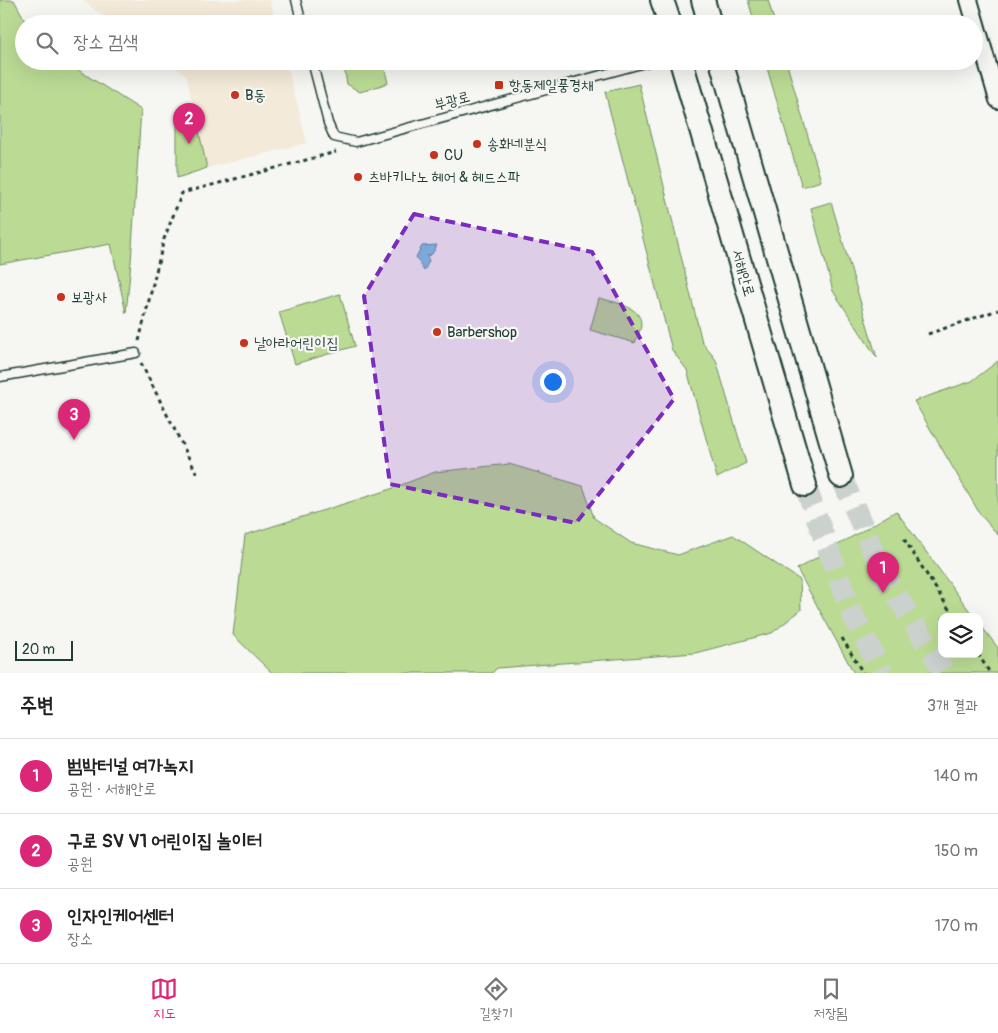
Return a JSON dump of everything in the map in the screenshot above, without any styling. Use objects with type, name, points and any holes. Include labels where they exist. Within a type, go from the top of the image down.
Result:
[{"type":"main road","points":[[662,0],[667,15]]},
{"type":"main road","points":[[703,0],[707,15]]},
{"type":"main road","name":"서해안로","points":[[684,70],[805,485]]},
{"type":"main road","points":[[724,70],[841,476]]},
{"type":"street","points":[[968,0],[972,15]]},
{"type":"street","points":[[983,50],[998,100]]},
{"type":"lane","points":[[296,0],[300,15]]},
{"type":"lane","name":"부광로","points":[[314,70],[328,123],[334,137],[356,142],[619,70]]},
{"type":"lane","points":[[0,377],[136,353]]},
{"type":"path","points":[[197,474],[136,353],[164,239],[182,193],[338,151]]},
{"type":"path","points":[[928,334],[998,310]]},
{"type":"path","points":[[904,539],[951,613]]},
{"type":"path","points":[[842,638],[863,673]]},
{"type":"path","points":[[981,658],[990,673]]},
{"type":"highlighted area","points":[[414,214],[592,252],[674,399],[576,523],[390,484],[364,296]]},
{"type":"shaded area","points":[[82,0],[270,0],[274,15],[102,15]]},
{"type":"shaded area","points":[[179,70],[288,70],[307,143],[207,168],[186,75]]},
{"type":"green space","points":[[0,0],[14,0],[22,15],[15,15],[15,70],[78,70],[141,110],[126,313],[111,244],[0,264]]},
{"type":"green space","points":[[748,0],[768,0],[772,15],[752,15]]},
{"type":"green space","points":[[345,70],[385,70],[388,83],[360,92],[347,84]]},
{"type":"green space","points":[[768,70],[789,70],[821,181],[802,187]]},
{"type":"green space","points":[[639,84],[702,342],[716,360],[746,463],[717,478],[687,370],[672,350],[605,92]]},
{"type":"green space","points":[[195,114],[207,168],[177,178],[177,120]]},
{"type":"green space","points":[[831,202],[877,358],[833,291],[811,208]]},
{"type":"green space","points":[[340,294],[355,346],[295,364],[279,312]]},
{"type":"green space","points":[[599,298],[625,306],[640,318],[640,331],[635,343],[590,330]]},
{"type":"green space","points":[[998,361],[998,535],[980,514],[914,401],[972,381]]},
{"type":"green space","points":[[509,464],[583,486],[594,518],[631,543],[678,555],[733,535],[800,580],[801,610],[772,633],[695,653],[497,668],[492,673],[272,673],[233,635],[245,535],[388,490],[435,472]]},
{"type":"green space","points":[[896,511],[971,613],[938,613],[938,658],[983,658],[983,628],[998,648],[998,673],[854,673],[797,569]]},
{"type":"water","points":[[437,245],[432,254],[427,256],[429,261],[424,271],[416,257],[422,246]]},
{"type":"tunnel","points":[[841,476],[883,574],[945,673]]},
{"type":"tunnel","points":[[805,485],[850,609],[882,673]]},
{"type":"place","name":"항동제일풍경채","points":[[499,85]]},
{"type":"place","name":"B동","points":[[235,95]]},
{"type":"place","name":"구로 SV V1 어린이집 놀이터","points":[[189,144]]},
{"type":"place","name":"송화네분식","points":[[477,144]]},
{"type":"place","name":"CU","points":[[434,155]]},
{"type":"place","name":"츠바키나노 헤어 & 헤드스파","points":[[358,177]]},
{"type":"place","name":"보광사","points":[[61,297]]},
{"type":"place","name":"Barbershop","points":[[437,332]]},
{"type":"place","name":"날아라어린이집","points":[[244,343]]},
{"type":"place","name":"인자인케어센터","points":[[74,440]]},
{"type":"place","name":"범박터널 여가녹지","points":[[883,593]]}]
